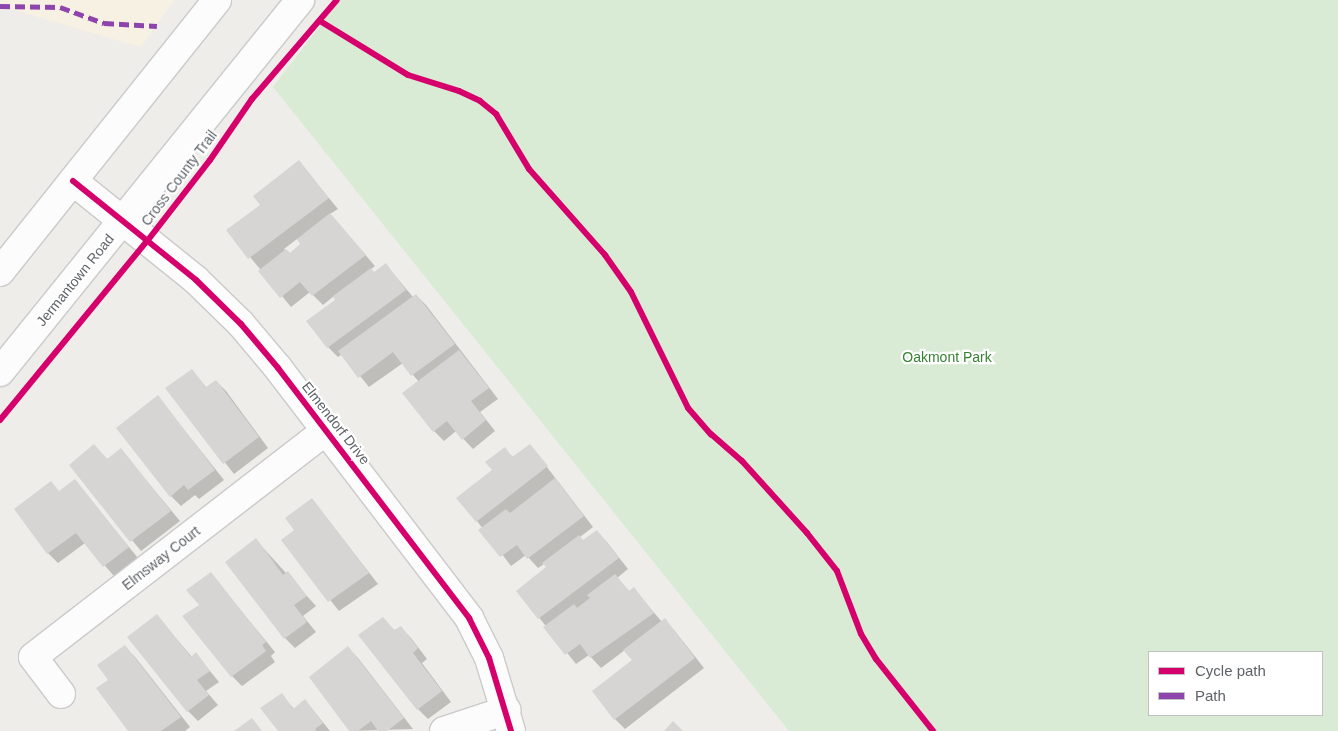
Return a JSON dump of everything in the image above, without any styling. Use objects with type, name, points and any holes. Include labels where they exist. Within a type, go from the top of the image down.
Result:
[{"type":"street","points":[[0,272],[217,0]]},
{"type":"street","name":"Jermantown Road","points":[[0,372],[300,0]]},
{"type":"street","name":"Elmendorf Drive","points":[[73,180],[196,280],[241,324],[468,618],[489,658],[509,720]]},
{"type":"street","name":"Elmsway Court","points":[[61,694],[33,657],[325,431]]},
{"type":"street","points":[[444,731],[509,720]]},
{"type":"shaded area","points":[[0,0],[174,0],[141,47],[0,6]]},
{"type":"green space","name":"Oakmont Park","points":[[340,0],[1338,0],[1338,731],[789,731],[273,87]]},
{"type":"building","points":[[299,160],[329,198],[248,259],[226,230],[260,205],[253,196]]},
{"type":"building","points":[[330,213],[366,255],[312,296],[300,282],[280,298],[258,271],[286,249],[290,253],[300,244],[297,239]]},
{"type":"building","points":[[386,263],[406,290],[327,348],[306,321],[335,300],[333,296],[371,268],[374,272]]},
{"type":"building","points":[[416,294],[455,344],[411,376],[393,352],[358,378],[338,351]]},
{"type":"building","points":[[459,350],[489,388],[471,401],[486,420],[462,440],[447,421],[433,432],[402,393]]},
{"type":"building","points":[[192,369],[206,387],[216,380],[259,437],[223,464],[165,388]]},
{"type":"building","points":[[158,395],[215,470],[188,490],[184,485],[170,497],[116,428]]},
{"type":"building","points":[[94,444],[107,459],[121,448],[171,511],[130,542],[69,465]]},
{"type":"building","points":[[530,444],[548,466],[476,522],[456,498],[492,470],[485,462],[505,447],[512,457]]},
{"type":"building","points":[[555,478],[584,516],[527,559],[517,545],[500,557],[478,530],[506,509],[510,513]]},
{"type":"building","points":[[75,479],[129,547],[103,567],[76,533],[47,554],[14,509],[51,481],[59,491]]},
{"type":"building","points":[[312,498],[369,573],[328,602],[281,540],[294,530],[285,518]]},
{"type":"building","points":[[597,530],[619,558],[538,619],[516,591],[546,567],[542,563],[579,535],[583,540]]},
{"type":"building","points":[[256,538],[283,575],[288,571],[307,596],[294,605],[307,622],[284,639],[225,562]]},
{"type":"building","points":[[211,572],[266,642],[262,645],[266,651],[231,677],[182,616],[199,605],[186,590]]},
{"type":"building","points":[[615,574],[629,591],[634,587],[654,613],[590,658],[580,644],[565,655],[543,627],[574,604],[577,608],[590,598],[587,595]]},
{"type":"building","points":[[157,614],[191,657],[196,652],[210,671],[197,680],[209,695],[187,712],[127,637]]},
{"type":"building","points":[[383,617],[394,630],[401,626],[418,648],[413,653],[442,691],[417,710],[358,635]]},
{"type":"building","points":[[665,618],[695,658],[614,720],[592,691],[632,660],[623,650]]},
{"type":"building","points":[[125,645],[181,717],[161,731],[128,731],[96,688],[108,680],[97,665]]},
{"type":"building","points":[[348,646],[404,718],[387,731],[378,731],[371,721],[358,731],[349,731],[309,677]]},
{"type":"building","points":[[282,693],[293,709],[305,699],[323,723],[315,729],[316,731],[278,731],[260,708]]},
{"type":"building","points":[[252,718],[262,731],[234,731]]},
{"type":"building","points":[[673,721],[683,731],[664,731]]},
{"type":"marked path","points":[[0,6],[60,7],[104,23],[157,26]]},
{"type":"cycle path","name":"Cross County Trail","points":[[0,420],[148,240],[210,160],[252,99],[337,0]]},
{"type":"cycle path","points":[[320,21],[408,75],[459,91],[480,101],[496,114],[529,169],[605,255],[631,292],[688,408],[711,434],[742,461],[807,533],[837,571],[861,634],[876,659],[933,731]]},
{"type":"cycle path","points":[[73,181],[196,280],[241,324],[278,368],[469,618],[489,658],[511,731]]}]
